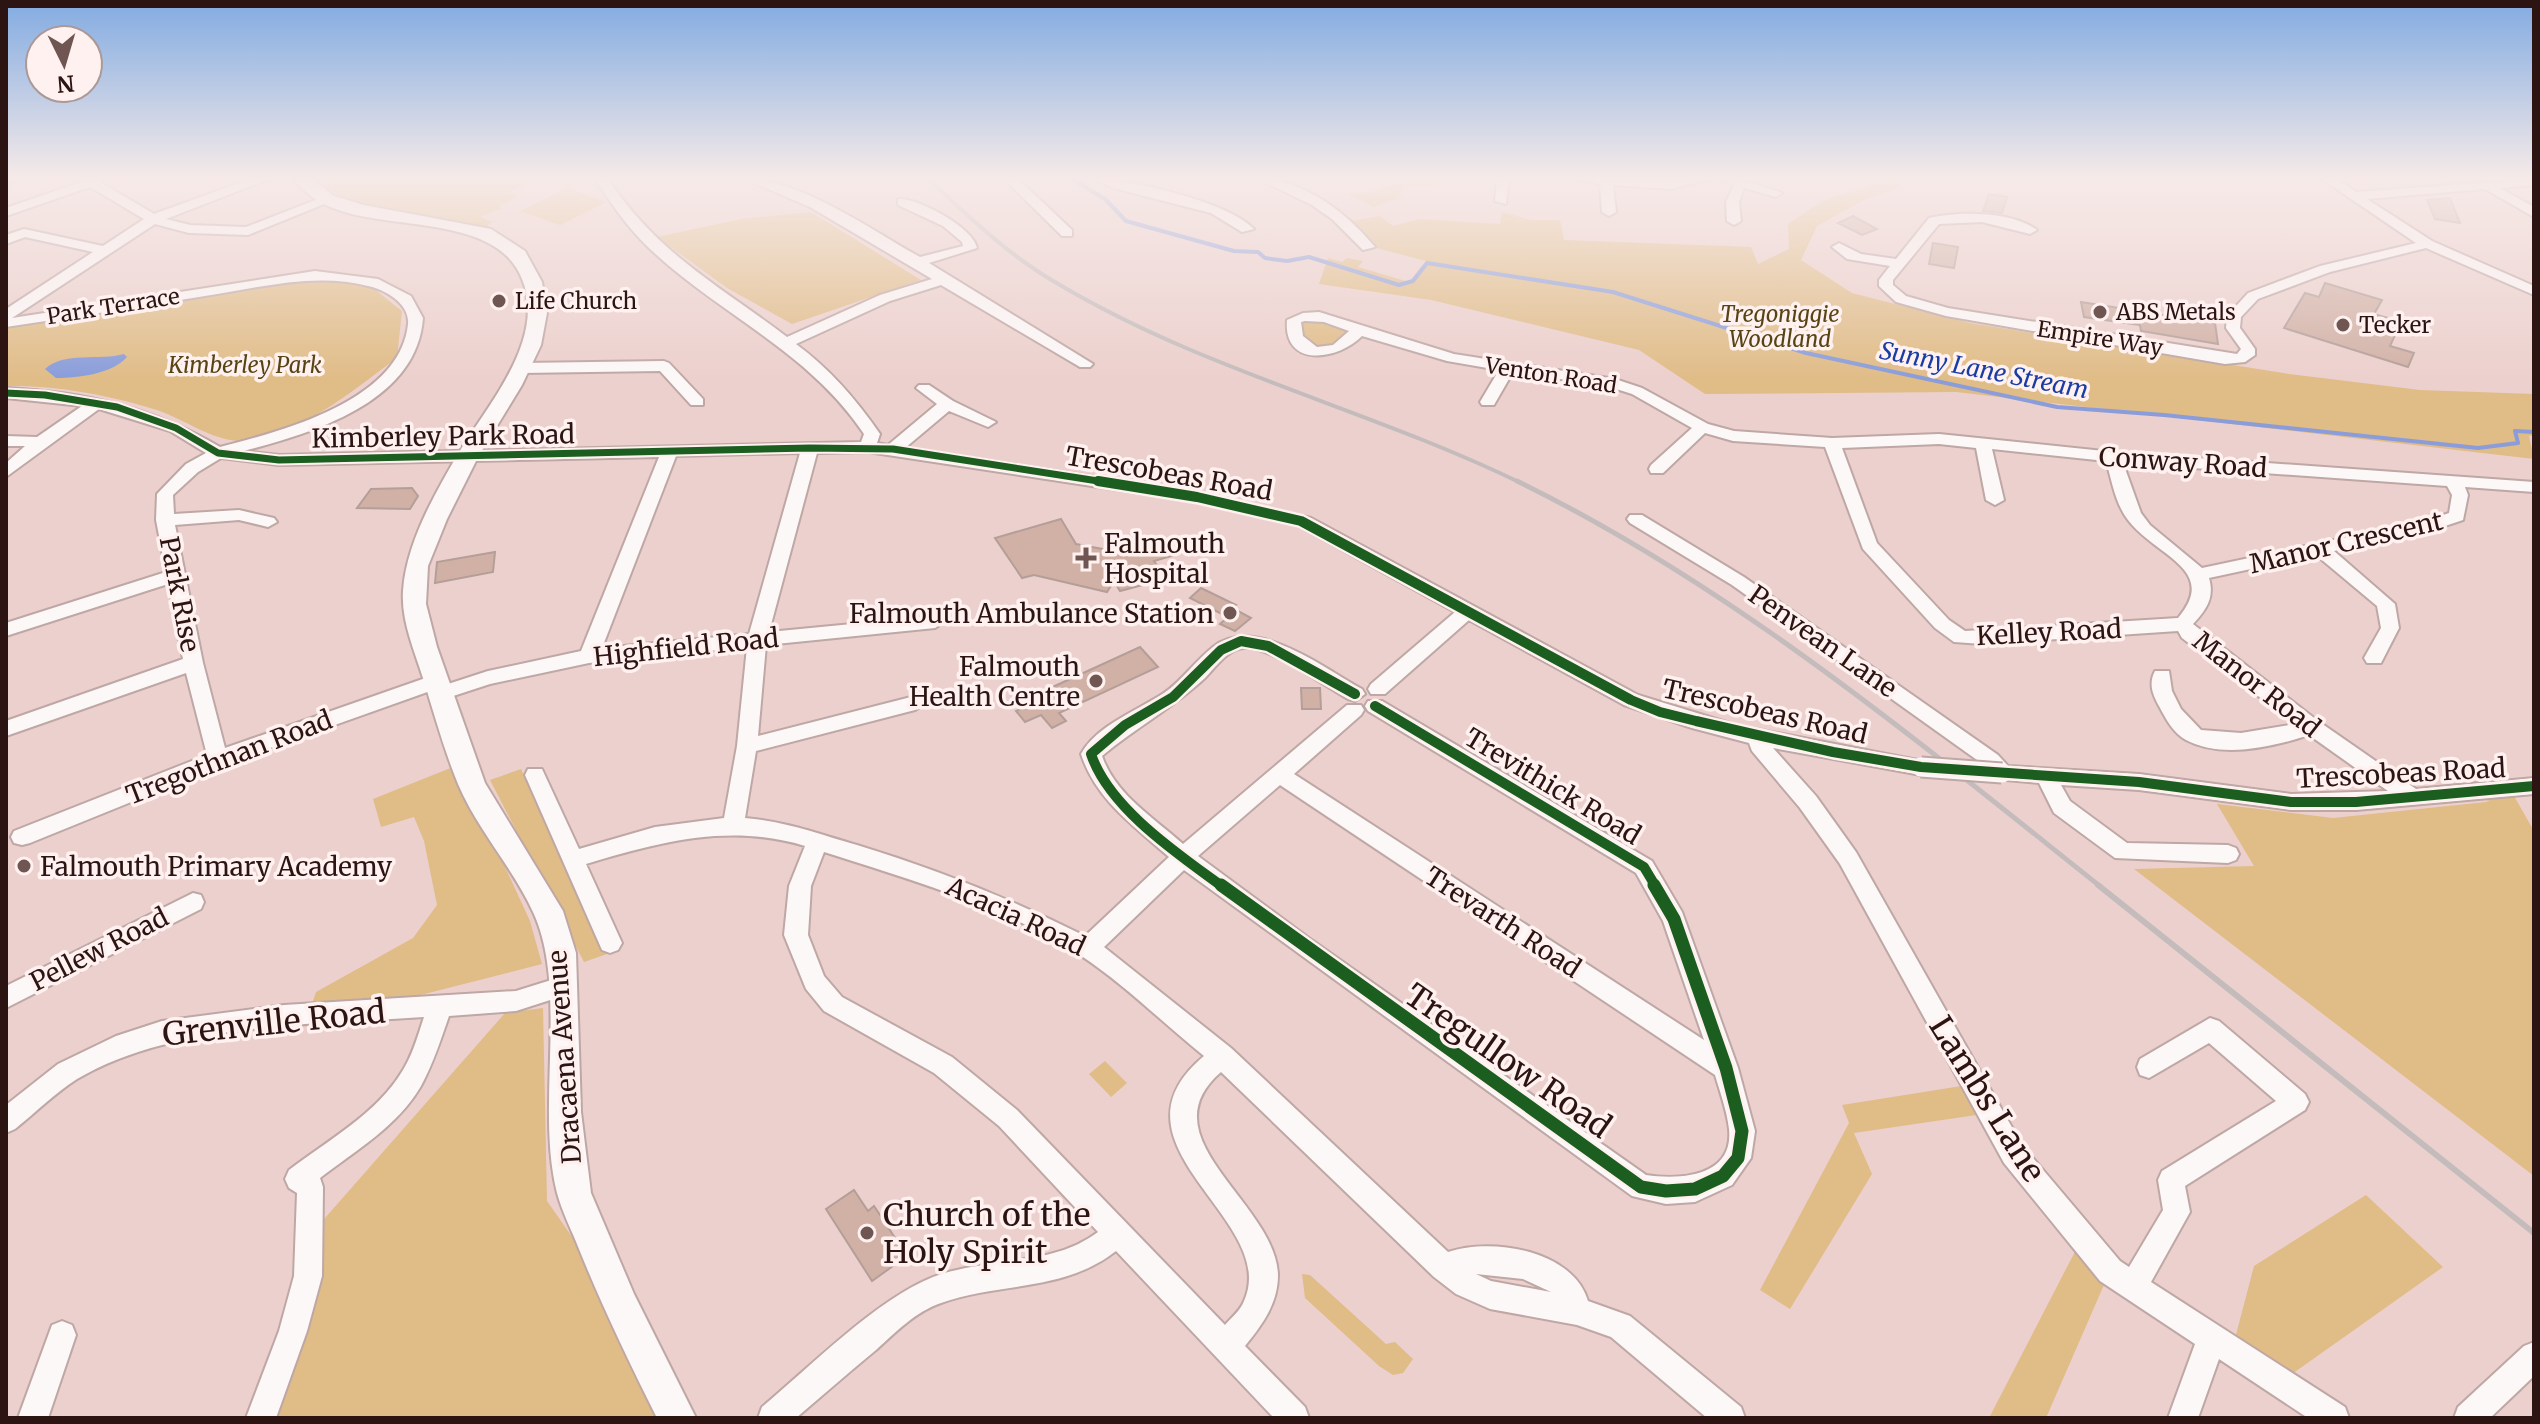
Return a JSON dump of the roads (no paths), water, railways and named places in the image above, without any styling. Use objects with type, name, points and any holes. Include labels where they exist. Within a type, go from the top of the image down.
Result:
[{"type":"main road","name":"Dracaena Avenue","points":[[507,245],[526,266],[538,300],[536,329],[521,368],[467,457],[416,566],[414,604],[472,785],[548,911],[561,953],[564,1112],[574,1193],[621,1307],[677,1418]]},
{"type":"street","points":[[82,245],[103,250]]},
{"type":"street","points":[[6,315],[110,245]]},
{"type":"street","points":[[653,245],[785,343],[856,406],[872,434],[868,447]]},
{"type":"street","points":[[889,245],[1085,364]]},
{"type":"street","points":[[918,262],[970,248],[970,245]]},
{"type":"street","points":[[1839,247],[1852,258],[1879,258],[1899,264],[1914,245]]},
{"type":"street","name":"Empire Way","points":[[1899,264],[1886,280],[1886,286],[1893,294],[1909,302],[1990,320],[2240,359],[2247,355],[2248,349],[2233,328],[2234,316],[2253,296],[2325,269],[2421,245]]},
{"type":"street","points":[[2430,245],[2534,291]]},
{"type":"street","name":"Park Terrace","points":[[6,323],[315,275],[373,282],[406,299],[416,318],[415,330],[406,358],[382,385],[342,411],[275,438],[218,453]]},
{"type":"street","points":[[785,343],[885,298],[943,280]]},
{"type":"street","name":"Venton Road","points":[[1359,330],[1452,358],[1507,369],[1610,382],[1637,391],[1702,427],[1733,436],[1832,443]]},
{"type":"street","points":[[521,368],[664,366],[697,402]]},
{"type":"street","points":[[1488,402],[1507,369]]},
{"type":"street","points":[[924,388],[947,404],[988,422]]},
{"type":"street","name":"Kimberley Park Road","points":[[6,393],[97,403],[148,417],[218,453],[310,462],[810,448],[893,449]]},
{"type":"street","points":[[6,472],[40,442],[97,403]]},
{"type":"street","points":[[893,449],[947,404]]},
{"type":"street","points":[[1657,469],[1702,427]]},
{"type":"street","name":"Conway Road","points":[[1832,443],[1939,439],[2113,457],[2534,487]]},
{"type":"street","points":[[6,441],[40,442]]},
{"type":"street","name":"Kelley Road","points":[[1832,443],[1869,545],[1942,624],[1961,637],[2183,624]]},
{"type":"street","points":[[1983,444],[1995,500]]},
{"type":"street","points":[[733,825],[747,746],[757,640],[810,448]]},
{"type":"street","name":"Trescobeas Road","points":[[893,449],[1197,497],[1305,522],[1631,700],[1660,712],[1760,736],[1921,767],[2139,782],[2291,802],[2356,802],[2534,786]]},
{"type":"street","name":"Park Rise","points":[[218,453],[192,468],[165,494],[165,520],[193,663],[218,759]]},
{"type":"street","points":[[589,656],[669,453]]},
{"type":"street","points":[[2113,457],[2133,516],[2150,536],[2200,574],[2204,590],[2201,608],[2183,624]]},
{"type":"street","name":"Manor Crescent","points":[[2200,574],[2436,524],[2457,516],[2460,495],[2453,481]]},
{"type":"street","points":[[165,520],[239,515],[268,522]]},
{"type":"street","name":"Penvean Lane","points":[[1636,519],[1738,581],[1991,760],[2002,773]]},
{"type":"street","points":[[2321,550],[2386,604],[2390,628],[2374,658]]},
{"type":"street","points":[[6,630],[176,575]]},
{"type":"street","points":[[1088,948],[1183,857],[1467,611]]},
{"type":"street","name":"Highfield Road","points":[[439,687],[589,656],[935,622]]},
{"type":"street","name":"Manor Road","points":[[2183,624],[2189,633],[2311,726],[2412,797]]},
{"type":"street","name":"Trevithick Road","points":[[1183,857],[1111,793],[1098,775],[1091,754],[1125,725],[1173,697],[1221,650],[1241,641],[1268,646],[1366,700],[1644,867],[1674,919],[1726,1068]]},
{"type":"street","points":[[6,729],[193,663]]},
{"type":"street","points":[[2162,676],[2160,689],[2175,718],[2196,737],[2256,740],[2286,737],[2311,726]]},
{"type":"street","name":"Tregothnan Road","points":[[22,837],[218,759],[439,687]]},
{"type":"street","points":[[747,746],[915,703]]},
{"type":"street","name":"Lambs Lane","points":[[1760,736],[1759,746],[1808,802],[1848,858],[2013,1154],[2110,1271],[2334,1418]]},
{"type":"street","points":[[535,775],[610,943]]},
{"type":"street","name":"Trevarth Road","points":[[1280,775],[1726,1068]]},
{"type":"street","points":[[2045,775],[2062,807],[2123,852],[2228,854]]},
{"type":"street","name":"Acacia Road","points":[[575,859],[655,835],[733,825],[776,829],[925,875],[1021,914],[1088,948],[1222,1056],[1444,1267],[1466,1284],[1490,1295],[1577,1311],[1620,1326],[1730,1418]]},
{"type":"street","points":[[818,840],[800,886],[796,935],[814,982],[833,1004],[943,1065],[1008,1118],[1294,1418]]},
{"type":"street","name":"Tregullow Road","points":[[1183,857],[1305,948],[1641,1187],[1666,1191],[1695,1189],[1723,1176],[1738,1158],[1742,1131],[1726,1068]]},
{"type":"street","name":"Pellew Road","points":[[6,998],[193,902]]},
{"type":"street","name":"Grenville Road","points":[[6,1121],[67,1072],[125,1044],[162,1032],[284,1016],[516,1001],[564,986]]},
{"type":"street","points":[[261,1418],[293,1331],[308,1276],[310,1187],[298,1179],[369,1128],[389,1108],[408,1084],[440,1007]]},
{"type":"street","points":[[2133,1286],[2177,1212],[2171,1180],[2296,1102],[2210,1029],[2149,1067]]},
{"type":"street","points":[[1222,1056],[1190,1088],[1182,1113],[1186,1134],[1196,1155],[1251,1237],[1265,1273],[1265,1287],[1258,1313],[1245,1330],[1226,1346]]},
{"type":"street","points":[[773,1418],[910,1302],[969,1280],[1038,1274],[1061,1268],[1084,1260],[1118,1233]]},
{"type":"street","points":[[1444,1267],[1470,1259],[1504,1259],[1527,1265],[1571,1293],[1577,1302],[1577,1311]]},
{"type":"street","points":[[33,1418],[62,1335]]},
{"type":"street","points":[[2183,1418],[2212,1337]]},
{"type":"street","points":[[2469,1418],[2534,1356]]},
{"type":"water","points":[[124,354],[127,357],[121,363],[84,376],[56,378],[45,369],[53,363],[72,358]]},
{"type":"waterway","name":"Sunny Lane Stream","points":[[1214,245],[1234,251],[1258,252],[1265,258],[1287,261],[1309,257],[1399,285],[1413,281],[1427,263],[1613,292],[1806,353],[2057,407],[2164,415],[2478,448],[2518,443],[2515,431],[2534,432]]},
{"type":"railway","points":[[1003,245],[1055,282],[1168,340],[1405,433],[1519,482]]},
{"type":"railway","points":[[1519,482],[1673,568],[1747,617],[1891,721],[2101,887]]},
{"type":"railway","points":[[2098,885],[2534,1233]]},
{"type":"place","name":"Life Church","points":[[499,301]]},
{"type":"place","name":"ABS Metals","points":[[2100,312]]},
{"type":"place","name":"Tecker","points":[[2343,325]]},
{"type":"place","name":"Falmouth Hospital","points":[[1086,558]]},
{"type":"place","name":"Falmouth Ambulance Station","points":[[1230,613]]},
{"type":"place","name":"Falmouth Health Centre","points":[[1096,681]]},
{"type":"place","name":"Falmouth Primary Academy","points":[[24,866]]},
{"type":"place","name":"Church of the Holy Spirit","points":[[867,1233]]},
{"type":"park label","name":"Tregoniggie Woodland","points":[[1780,326]]},
{"type":"park label","name":"Kimberley Park","points":[[245,365]]}]
